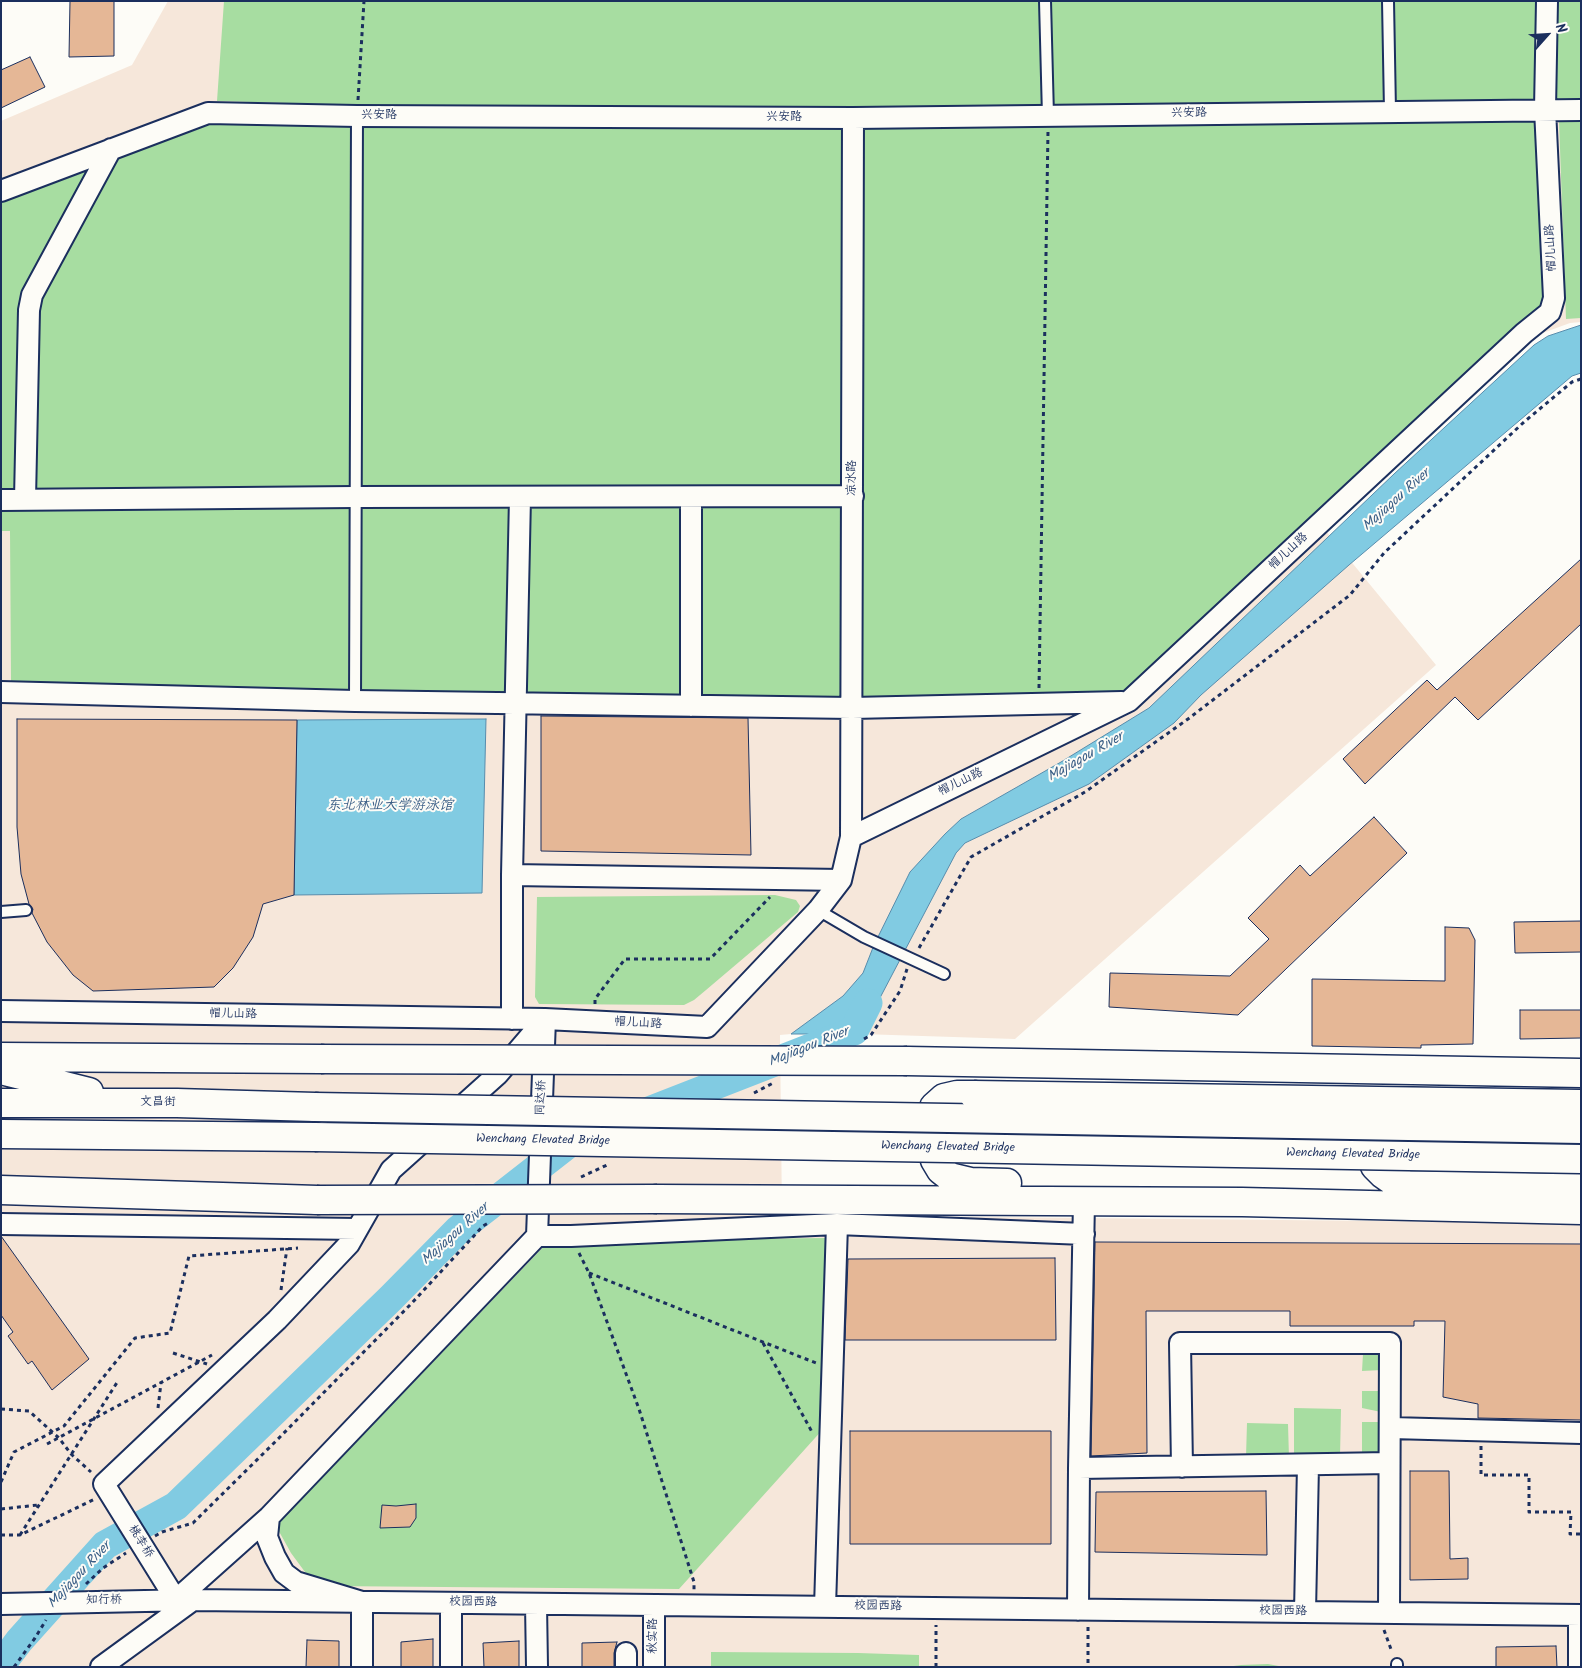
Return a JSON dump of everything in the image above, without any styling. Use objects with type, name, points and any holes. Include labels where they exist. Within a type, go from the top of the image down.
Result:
[{"type":"main road","points":[[1,1057],[907,1062],[1581,1072]]},
{"type":"main road","points":[[1424,1069],[1384,1089],[1375,1096],[1370,1108],[1366,1122],[1368,1144],[1375,1166],[1382,1174],[1393,1181],[1408,1185],[1581,1188]]},
{"type":"main road","points":[[1,1070],[112,1097],[177,1103]]},
{"type":"main road","points":[[1242,1202],[1157,1183],[986,1183],[950,1177],[941,1170],[932,1150],[931,1116],[934,1107],[944,1098],[957,1095],[1581,1104]]},
{"type":"main road","name":"文昌街","points":[[1,1103],[177,1103],[1581,1129]]},
{"type":"main road","name":"Wenchang Elevated Bridge","points":[[1,1134],[315,1137],[1581,1159]]},
{"type":"main road","points":[[1,1190],[317,1200],[657,1199],[1242,1202],[1581,1210]]},
{"type":"street","name":"帽儿山路","points":[[1,1012],[545,1019],[707,1028],[818,910],[841,880],[852,837],[1129,701],[1524,333],[1550,312],[1554,298],[1545,110],[1547,1]]},
{"type":"street","name":"兴安路","points":[[1,190],[208,113],[357,116],[853,118],[1581,110]]},
{"type":"street","name":"凉水路","points":[[852,837],[853,118]]},
{"type":"street","points":[[25,499],[29,310],[32,295],[111,149]]},
{"type":"street","points":[[1,500],[852,496]]},
{"type":"street","points":[[512,1019],[512,875],[520,497]]},
{"type":"street","points":[[691,497],[691,706]]},
{"type":"street","points":[[1,692],[355,701],[852,708],[1129,701]]},
{"type":"street","points":[[512,875],[841,880]]},
{"type":"street","points":[[106,1488],[220,1361],[276,1320],[348,1244],[391,1170],[498,1074],[545,1019]]},
{"type":"street","name":"同达桥","points":[[537,1236],[545,1019]]},
{"type":"street","points":[[1083,1610],[1079,1468],[1084,1201]]},
{"type":"street","points":[[1,1224],[357,1229]]},
{"type":"street","points":[[825,1607],[828,1461],[833,1369],[837,1224]]},
{"type":"street","points":[[101,1667],[185,1600],[269,1516],[537,1236],[837,1224],[1084,1234]]},
{"type":"street","points":[[1182,1467],[1180,1343],[1390,1343],[1390,1428],[1384,1613]]},
{"type":"street","points":[[1390,1428],[1581,1432]]},
{"type":"street","points":[[1079,1468],[1389,1463]]},
{"type":"street","points":[[1306,1612],[1308,1465]]},
{"type":"street","name":"桃李桥","points":[[106,1488],[185,1600]]},
{"type":"street","points":[[269,1516],[267,1537],[284,1573],[296,1582],[362,1602],[362,1667]]},
{"type":"street","name":"校园西路","points":[[185,1600],[1580,1615]]},
{"type":"street","name":"知行桥","points":[[1,1604],[185,1600]]},
{"type":"street","points":[[451,1667],[452,1603]]},
{"type":"street","points":[[536,1604],[537,1667]]},
{"type":"street","name":"秋实路","points":[[654,1605],[654,1667]]},
{"type":"street","points":[[1579,1667],[1580,1615]]},
{"type":"lane","points":[[1045,1],[1048,116]]},
{"type":"lane","points":[[1388,1],[1390,111]]},
{"type":"lane","points":[[355,701],[357,116]]},
{"type":"lane","points":[[1,912],[26,910]]},
{"type":"lane","points":[[818,910],[864,937],[944,974]]},
{"type":"path","points":[[357,116],[364,1]]},
{"type":"path","points":[[1038,704],[1048,116]]},
{"type":"path","points":[[916,953],[971,857],[1085,792],[1188,719],[1350,595],[1384,554],[1517,428],[1572,382],[1581,380]]},
{"type":"path","points":[[592,1022],[595,999],[624,959],[710,959],[786,880]]},
{"type":"path","points":[[862,1040],[871,1035],[900,991],[905,971],[909,965]]},
{"type":"path","points":[[748,1096],[783,1078]]},
{"type":"path","points":[[580,1178],[615,1161]]},
{"type":"path","points":[[148,1540],[162,1532],[193,1523],[398,1317],[483,1226],[492,1221]]},
{"type":"path","points":[[1,1482],[14,1452],[64,1426],[135,1338],[170,1333],[189,1256],[304,1247]]},
{"type":"path","points":[[276,1320],[286,1248]]},
{"type":"path","points":[[695,1605],[692,1573],[639,1409],[589,1273],[762,1343],[833,1369]]},
{"type":"path","points":[[762,1343],[828,1461]]},
{"type":"path","points":[[173,1353],[200,1362],[220,1361]]},
{"type":"path","points":[[47,1444],[200,1362],[220,1361]]},
{"type":"path","points":[[20,1535],[118,1381]]},
{"type":"path","points":[[1,1409],[29,1411],[53,1432],[71,1454],[106,1488],[20,1535],[1,1536]]},
{"type":"path","points":[[1481,1430],[1480,1475],[1529,1476],[1529,1512],[1570,1512],[1570,1534],[1581,1534]]},
{"type":"path","points":[[1,1508],[39,1505]]},
{"type":"path","points":[[85,1585],[103,1568],[133,1549]]},
{"type":"path","points":[[936,1608],[936,1667]]},
{"type":"path","points":[[1083,1610],[1088,1667]]},
{"type":"path","points":[[1384,1613],[1397,1665]]},
{"type":"path","points":[[14,1667],[46,1619],[52,1614]]},
{"type":"shaded area","points":[[168,1],[1581,1],[1581,322],[1570,323],[1540,334],[1518,352],[1326,531],[1436,665],[1015,1039],[861,1034],[780,1035],[782,1215],[1581,1223],[1581,1667],[1,1667],[1,121],[132,65]]},
{"type":"green space","points":[[224,1],[1536,1],[1535,103],[856,109],[357,105],[217,101]]},
{"type":"green space","points":[[1558,1],[1581,1],[1581,102],[1553,102]]},
{"type":"green space","points":[[1536,119],[1544,303],[1127,696],[858,703],[859,123]]},
{"type":"green space","points":[[1559,120],[1581,120],[1581,318],[1566,319]]},
{"type":"green space","points":[[363,121],[847,124],[846,700],[358,697]]},
{"type":"green space","points":[[351,122],[348,693],[11,683],[10,531],[1,531],[1,201],[209,125]]},
{"type":"green space","points":[[775,895],[796,900],[800,906],[798,912],[694,1000],[684,1005],[539,1004],[535,997],[537,897]]},
{"type":"green space","points":[[826,1238],[824,1428],[679,1589],[327,1586],[305,1572],[291,1553],[276,1526],[549,1241]]},
{"type":"green space","points":[[1363,1354],[1379,1354],[1382,1370],[1362,1371]]},
{"type":"green space","points":[[1362,1391],[1382,1391],[1381,1412],[1362,1408]]},
{"type":"green space","points":[[1294,1408],[1341,1409],[1340,1457],[1294,1457]]},
{"type":"green space","points":[[1362,1422],[1382,1422],[1381,1448],[1378,1453],[1362,1459]]},
{"type":"green space","points":[[1247,1423],[1288,1424],[1289,1458],[1246,1457]]},
{"type":"green space","points":[[711,1652],[919,1655],[919,1667],[711,1667]]},
{"type":"green space","points":[[1268,1664],[1284,1667],[1226,1667],[1241,1665]]},
{"type":"water","points":[[1581,325],[1581,373],[1572,376],[1349,565],[1201,695],[1174,723],[1089,784],[965,843],[956,853],[861,1034],[791,1034],[843,996],[863,973],[874,945],[910,872],[961,819],[1061,762],[1149,708],[1394,474],[1534,345],[1548,336]]},
{"type":"water","name":"东北林业大学游泳馆","points":[[486,719],[482,893],[294,895],[297,720]]},
{"type":"building","points":[[70,1],[114,1],[114,56],[69,57]]},
{"type":"building","points":[[30,57],[45,87],[1,108],[1,70]]},
{"type":"building","points":[[1581,559],[1581,624],[1478,720],[1455,697],[1365,784],[1343,759],[1427,680],[1437,690]]},
{"type":"building","points":[[541,716],[748,718],[751,855],[541,851]]},
{"type":"building","points":[[17,719],[297,720],[294,895],[263,904],[253,937],[233,968],[214,987],[93,991],[73,975],[47,942],[32,913],[33,909],[29,904],[21,874],[17,827]]},
{"type":"building","points":[[1374,817],[1407,853],[1238,1015],[1109,1007],[1110,973],[1230,976],[1269,939],[1248,918],[1300,865],[1310,876]]},
{"type":"building","points":[[1581,921],[1581,952],[1515,953],[1514,922]]},
{"type":"building","points":[[1445,927],[1469,928],[1475,940],[1473,1044],[1421,1045],[1421,1048],[1312,1046],[1312,979],[1445,981]]},
{"type":"building","points":[[1520,1010],[1581,1010],[1581,1038],[1520,1039]]},
{"type":"building","points":[[1,1236],[89,1359],[52,1390],[32,1361],[28,1364],[8,1336],[13,1332],[1,1315]]},
{"type":"building","points":[[1095,1242],[1581,1244],[1581,1420],[1478,1418],[1478,1404],[1443,1397],[1445,1321],[1414,1321],[1414,1326],[1290,1326],[1290,1311],[1146,1311],[1147,1453],[1091,1456]]},
{"type":"building","points":[[1055,1258],[1056,1340],[845,1340],[848,1259]]},
{"type":"building","points":[[850,1431],[1051,1431],[1051,1544],[850,1544]]},
{"type":"building","points":[[1410,1471],[1449,1471],[1450,1559],[1468,1558],[1468,1579],[1410,1580]]},
{"type":"building","points":[[1266,1491],[1267,1555],[1095,1552],[1096,1492]]},
{"type":"building","points":[[416,1504],[416,1518],[410,1527],[380,1528],[382,1505]]},
{"type":"building","points":[[433,1639],[433,1667],[401,1667],[401,1642]]},
{"type":"building","points":[[307,1640],[339,1641],[339,1667],[306,1667]]},
{"type":"building","points":[[519,1641],[519,1667],[484,1667],[483,1643]]},
{"type":"building","points":[[617,1642],[614,1653],[614,1667],[582,1667],[582,1643]]},
{"type":"building","points":[[1556,1646],[1557,1667],[1496,1667],[1496,1647]]},
{"type":"waterway","name":"Majiagou River","points":[[1,1665],[19,1641],[105,1545],[176,1506],[391,1298],[458,1230],[572,1141],[854,1031],[868,1003]]}]
